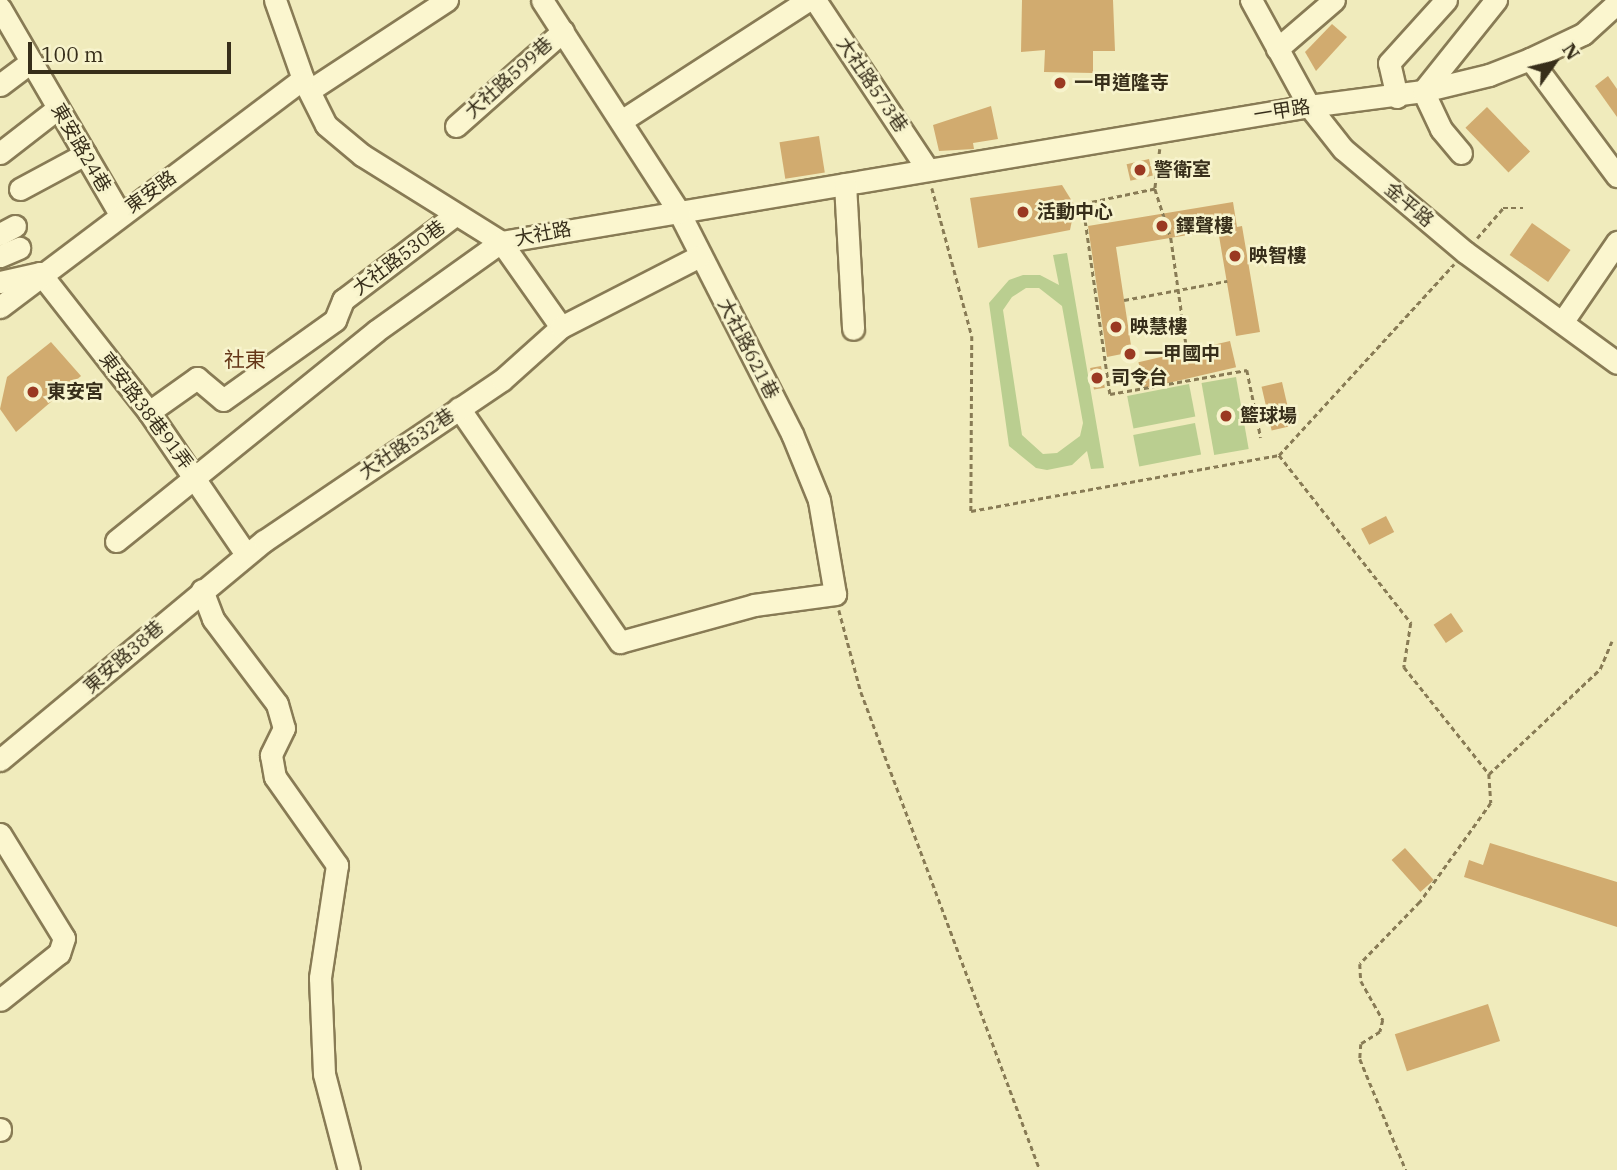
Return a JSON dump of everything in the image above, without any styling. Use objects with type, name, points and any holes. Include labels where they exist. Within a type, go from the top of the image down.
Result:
[{"type":"street","name":"大社路","points":[[275,0],[307,85],[326,125],[362,155],[501,242],[928,170]]},
{"type":"street","points":[[307,85],[447,0]]},
{"type":"street","name":"大社路621巷","points":[[542,0],[679,212],[792,434],[819,500],[835,594]]},
{"type":"street","points":[[621,121],[808,0]]},
{"type":"street","name":"大社路573巷","points":[[816,0],[928,170]]},
{"type":"street","name":"金平路","points":[[1251,0],[1309,106],[1343,149],[1465,252],[1617,363]]},
{"type":"street","points":[[1277,49],[1334,0]]},
{"type":"street","points":[[1396,97],[1389,62],[1446,0]]},
{"type":"street","points":[[1461,153],[1441,130],[1423,91],[1496,0]]},
{"type":"street","name":"一甲路","points":[[928,170],[1309,106],[1396,97],[1423,91],[1489,75],[1530,59],[1583,34],[1617,3]]},
{"type":"street","name":"東安路24巷","points":[[0,8],[120,214]]},
{"type":"street","name":"大社路599巷","points":[[456,126],[563,31]]},
{"type":"street","points":[[1530,59],[1617,176]]},
{"type":"street","points":[[0,85],[31,62]]},
{"type":"street","name":"東安路","points":[[0,307],[40,273],[120,214],[307,85]]},
{"type":"street","points":[[0,153],[58,108]]},
{"type":"street","points":[[20,189],[85,154]]},
{"type":"street","points":[[845,184],[853,329]]},
{"type":"street","name":"大社路530巷","points":[[149,412],[197,378],[223,400],[335,320],[344,300],[455,215]]},
{"type":"street","points":[[116,541],[376,331],[501,242],[561,327]]},
{"type":"street","points":[[1563,321],[1617,242]]},
{"type":"street","name":"大社路532巷","points":[[246,554],[502,380],[561,327],[700,256]]},
{"type":"street","points":[[0,282],[40,273]]},
{"type":"street","name":"東安路38巷91弄","points":[[40,273],[149,412],[197,478],[246,554]]},
{"type":"street","points":[[460,408],[620,642],[754,605],[835,594]]},
{"type":"street","name":"東安路38巷","points":[[0,760],[246,554]]},
{"type":"street","points":[[202,590],[213,619],[277,704],[284,728],[271,755],[275,777],[337,865],[320,978],[324,1074],[349,1170]]},
{"type":"street","points":[[0,834],[64,938],[59,953],[0,1000]]},
{"type":"path","points":[[1157,132],[1160,154],[1155,189],[1171,238],[1187,349]]},
{"type":"path","points":[[928,170],[972,336],[971,511],[1279,455],[1503,208],[1523,208]]},
{"type":"path","points":[[1155,189],[1083,204],[1110,394],[1247,370],[1261,438]]},
{"type":"path","points":[[1125,300],[1227,281]]},
{"type":"path","points":[[1279,455],[1411,623],[1404,667],[1489,774],[1492,803],[1420,902],[1360,964],[1361,981],[1383,1020],[1380,1032],[1361,1044],[1360,1059],[1406,1170]]},
{"type":"path","points":[[835,594],[861,692],[1040,1170]]},
{"type":"path","points":[[1489,774],[1600,669],[1612,641]]},
{"type":"green space","points":[[1067,253],[1104,468],[1091,469],[1087,451],[1072,465],[1047,470],[1036,468],[1009,446],[989,303],[1009,280],[1023,275],[1040,275],[1059,285],[1053,255]],"holes":[[[1026,288],[1039,288],[1062,306],[1083,423],[1080,436],[1057,453],[1043,454],[1022,435],[1003,310],[1012,297]]]},
{"type":"green space","name":"籃球場","points":[[1236,377],[1249,449],[1214,455],[1202,383]]},
{"type":"green space","name":"籃球場","points":[[1189,384],[1195,416],[1133,428],[1127,396]]},
{"type":"green space","name":"籃球場","points":[[1195,423],[1201,454],[1139,466],[1133,435]]},
{"type":"building","points":[[1022,0],[1113,0],[1115,51],[1093,51],[1093,73],[1044,72],[1045,50],[1021,52]]},
{"type":"building","points":[[1332,24],[1347,37],[1316,71],[1305,52]]},
{"type":"building","points":[[1608,76],[1617,89],[1617,117],[1595,86]]},
{"type":"building","points":[[991,106],[998,139],[973,143],[974,149],[939,151],[933,125]]},
{"type":"building","points":[[1487,107],[1530,152],[1508,172],[1465,128]]},
{"type":"building","points":[[819,136],[825,173],[785,179],[779,142]]},
{"type":"building","name":"警衛室","points":[[1149,159],[1153,176],[1130,181],[1127,164]]},
{"type":"building","name":"活動中心","points":[[1062,185],[1075,206],[1070,230],[978,248],[970,198]]},
{"type":"building","points":[[1233,202],[1237,227],[1242,226],[1260,332],[1236,336],[1218,230],[1116,247],[1132,352],[1107,357],[1088,226]]},
{"type":"building","points":[[1532,223],[1571,250],[1548,282],[1510,255]]},
{"type":"building","points":[[1230,341],[1236,367],[1144,388],[1138,362]]},
{"type":"building","name":"東安宮","points":[[51,342],[81,376],[16,432],[0,409],[7,377]]},
{"type":"building","name":"司令台","points":[[1101,366],[1105,388],[1094,390],[1090,368]]},
{"type":"building","points":[[1282,382],[1292,426],[1272,431],[1262,387]]},
{"type":"building","points":[[1386,516],[1394,532],[1369,545],[1361,529]]},
{"type":"building","points":[[1451,613],[1463,631],[1446,643],[1434,625]]},
{"type":"building","points":[[1490,843],[1617,882],[1617,927],[1464,877],[1469,860],[1483,865]]},
{"type":"building","points":[[1405,848],[1434,880],[1420,892],[1392,860]]},
{"type":"building","points":[[1488,1004],[1500,1041],[1407,1071],[1395,1034]]},
{"type":"place","name":"一甲道隆寺","points":[[1060,83]]},
{"type":"place","name":"警衛室","points":[[1140,170]]},
{"type":"place","name":"活動中心","points":[[1023,212]]},
{"type":"place","name":"鐸聲樓","points":[[1162,226]]},
{"type":"place","name":"映智樓","points":[[1235,256]]},
{"type":"place","name":"映慧樓","points":[[1116,327]]},
{"type":"place","name":"一甲國中","points":[[1130,354]]},
{"type":"place","name":"司令台","points":[[1097,378]]},
{"type":"place","name":"東安宮","points":[[33,392]]},
{"type":"place","name":"籃球場","points":[[1226,416]]},
{"type":"district","name":"社東","points":[[245,359]]}]
